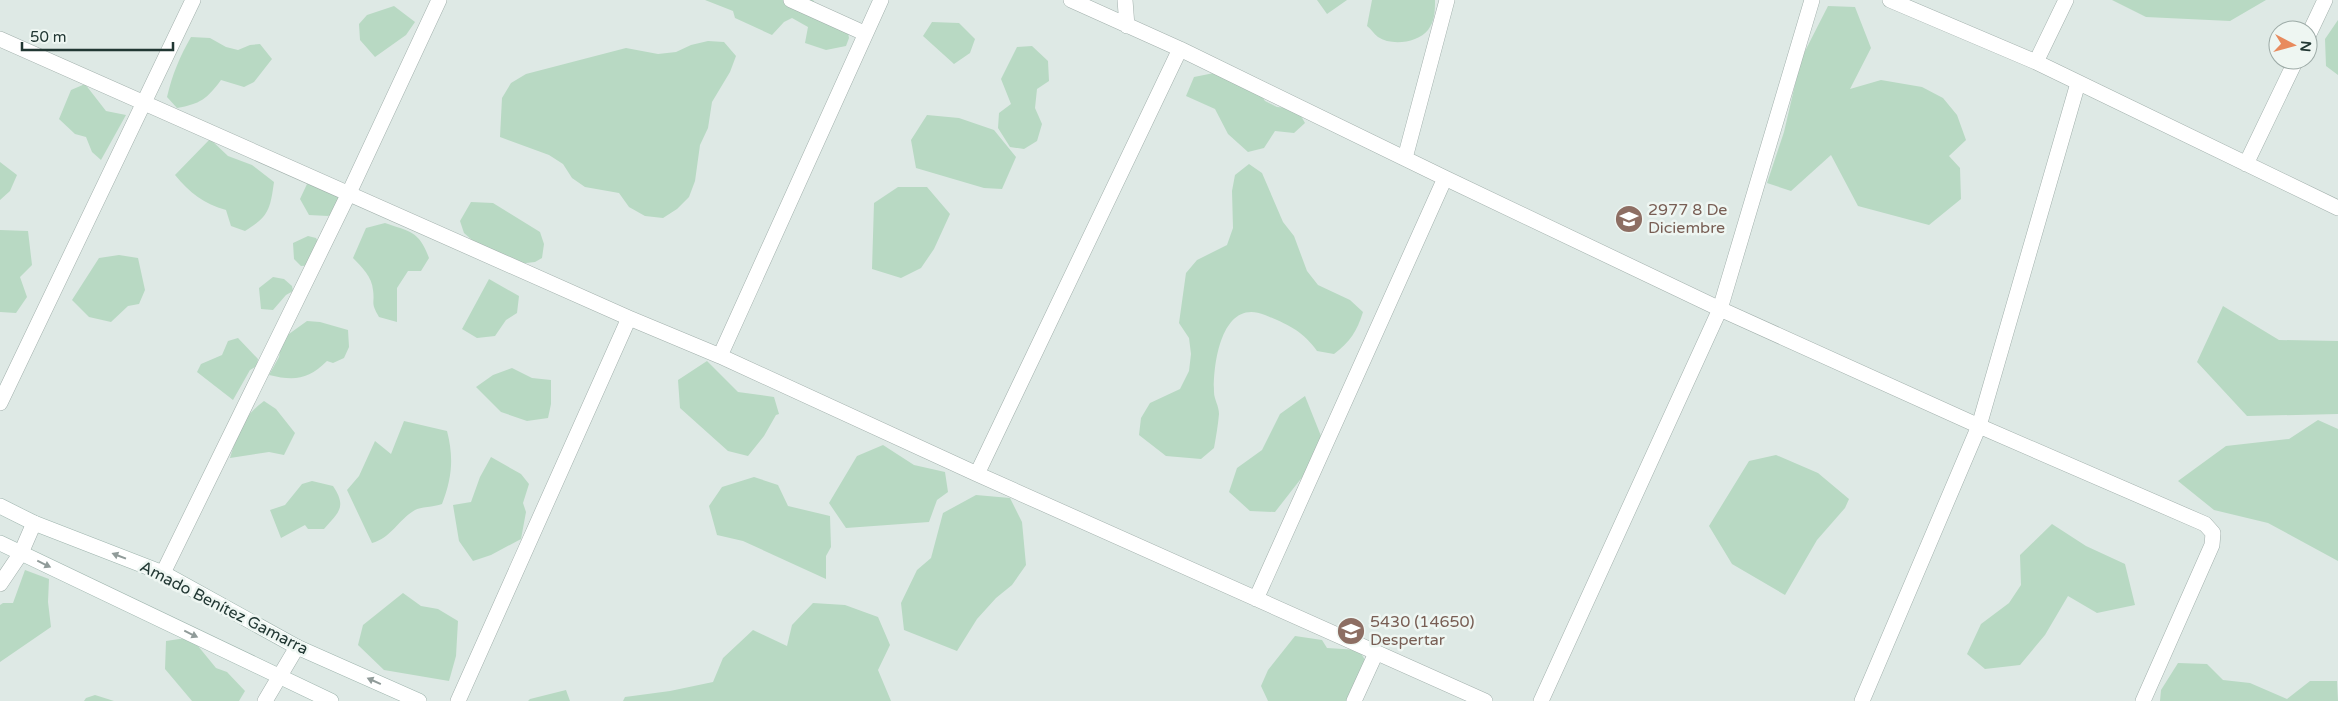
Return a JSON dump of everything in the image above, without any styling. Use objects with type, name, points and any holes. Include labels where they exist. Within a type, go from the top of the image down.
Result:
[{"type":"street","points":[[0,403],[193,0]]},
{"type":"street","points":[[163,573],[349,193],[440,0]]},
{"type":"street","points":[[791,0],[864,33]]},
{"type":"street","points":[[720,356],[864,33],[881,0]]},
{"type":"street","points":[[1071,0],[1180,48],[1445,178],[1720,309],[1979,426],[2205,524],[2213,533],[2212,545],[2144,701]]},
{"type":"street","points":[[1125,0],[1127,26]]},
{"type":"street","points":[[1405,158],[1447,0]]},
{"type":"street","points":[[1541,701],[1720,309],[1812,0]]},
{"type":"street","points":[[1890,0],[2036,62],[2338,208]]},
{"type":"street","points":[[2036,62],[2066,0]]},
{"type":"street","points":[[2316,20],[2325,0]]},
{"type":"street","points":[[0,39],[629,318],[720,356],[977,474],[1485,701]]},
{"type":"street","points":[[977,474],[1180,48]]},
{"type":"street","points":[[2246,164],[2291,70]]},
{"type":"street","points":[[1862,701],[1979,426],[2078,83]]},
{"type":"street","points":[[1256,599],[1445,178]]},
{"type":"street","points":[[458,701],[629,318]]},
{"type":"street","name":"Amado Benítez Gamarra","points":[[0,506],[34,523],[163,573],[296,647],[419,701]]},
{"type":"street","points":[[0,584],[21,553],[34,523]]},
{"type":"street","points":[[0,543],[331,701]]},
{"type":"street","points":[[265,701],[296,647]]},
{"type":"street","points":[[1354,701],[1376,653]]},
{"type":"green space","points":[[705,0],[813,0],[818,7],[845,18],[849,38],[846,46],[826,50],[805,43],[808,27],[792,18],[784,22],[772,35],[735,18],[733,11]]},
{"type":"green space","points":[[1317,0],[1347,0],[1327,14]]},
{"type":"green space","points":[[1372,0],[1435,0],[1435,12],[1432,23],[1428,30],[1418,38],[1404,42],[1383,40],[1367,26]]},
{"type":"green space","points":[[2112,0],[2266,0],[2230,21],[2146,17]]},
{"type":"green space","points":[[394,6],[415,22],[406,35],[375,57],[360,40],[359,24],[367,15]]},
{"type":"green space","points":[[1828,6],[1855,7],[1871,48],[1850,89],[1881,80],[1922,87],[1943,98],[1957,115],[1966,140],[1949,156],[1960,168],[1961,199],[1929,225],[1858,206],[1831,155],[1791,191],[1767,183],[1784,132],[1801,59]]},
{"type":"green space","points":[[2338,20],[2338,75],[2326,66],[2325,39]]},
{"type":"green space","points":[[932,22],[959,23],[975,39],[970,53],[954,64],[923,36]]},
{"type":"green space","points":[[191,37],[210,38],[226,47],[238,50],[250,45],[260,44],[272,59],[254,82],[244,87],[221,80],[202,100],[192,105],[177,108],[167,97],[183,51]]},
{"type":"green space","points":[[708,41],[724,42],[736,56],[730,72],[712,102],[708,128],[700,145],[695,181],[689,197],[677,209],[663,218],[645,216],[629,207],[619,193],[585,187],[572,178],[563,164],[549,155],[500,137],[502,98],[511,83],[526,74],[626,48],[658,54],[676,52],[691,45]]},
{"type":"green space","points":[[1032,46],[1048,61],[1049,81],[1037,89],[1035,108],[1042,124],[1037,141],[1024,149],[1010,147],[998,128],[999,113],[1011,104],[1001,79],[1017,47]]},
{"type":"green space","points":[[1214,73],[1256,88],[1265,101],[1277,107],[1297,109],[1305,123],[1294,133],[1275,131],[1264,148],[1248,152],[1228,134],[1215,109],[1186,96],[1194,77]]},
{"type":"green space","points":[[85,84],[106,111],[126,115],[101,160],[92,152],[86,137],[75,134],[59,119],[71,90]]},
{"type":"green space","points":[[927,115],[959,118],[994,130],[1016,157],[1002,189],[984,188],[916,168],[911,140]]},
{"type":"green space","points":[[210,139],[228,156],[252,165],[274,182],[267,211],[259,221],[245,231],[231,226],[226,210],[211,205],[198,197],[175,175]]},
{"type":"green space","points":[[0,162],[17,175],[10,191],[0,200]]},
{"type":"green space","points":[[1249,164],[1262,173],[1283,222],[1294,236],[1307,271],[1318,285],[1350,300],[1363,312],[1352,336],[1334,354],[1317,351],[1306,338],[1294,329],[1265,315],[1250,312],[1239,315],[1230,324],[1218,350],[1214,392],[1219,414],[1214,448],[1201,459],[1166,456],[1139,435],[1141,418],[1150,403],[1180,389],[1189,371],[1191,354],[1189,338],[1179,323],[1186,273],[1197,260],[1227,245],[1233,228],[1232,191],[1235,175]]},
{"type":"green space","points":[[307,184],[325,189],[340,199],[337,210],[328,216],[309,215],[300,199]]},
{"type":"green space","points":[[898,187],[927,187],[950,214],[934,249],[921,268],[901,278],[872,269],[874,203]]},
{"type":"green space","points":[[471,202],[493,203],[540,232],[544,244],[542,258],[535,262],[517,264],[480,247],[464,233],[460,221]]},
{"type":"green space","points":[[385,223],[401,228],[418,237],[429,258],[421,271],[408,271],[397,288],[397,322],[379,317],[374,306],[371,281],[353,258],[366,228]]},
{"type":"green space","points":[[0,230],[28,231],[32,265],[20,277],[27,297],[16,313],[0,312]]},
{"type":"green space","points":[[308,236],[316,238],[324,253],[315,265],[301,266],[294,259],[293,243]]},
{"type":"green space","points":[[119,255],[138,258],[145,290],[139,304],[128,306],[111,322],[89,317],[72,300],[99,258]]},
{"type":"green space","points":[[273,277],[284,279],[292,286],[293,291],[286,295],[273,310],[261,309],[259,288]]},
{"type":"green space","points":[[489,279],[519,296],[517,313],[506,320],[495,336],[477,338],[462,329]]},
{"type":"green space","points":[[2223,306],[2279,340],[2338,341],[2338,414],[2247,416],[2197,362]]},
{"type":"green space","points":[[307,321],[320,322],[348,330],[349,347],[344,358],[333,363],[327,361],[313,372],[300,377],[286,378],[269,375],[279,357],[282,339]]},
{"type":"green space","points":[[238,338],[258,359],[257,366],[250,370],[233,400],[197,372],[201,364],[222,355],[228,341]]},
{"type":"green space","points":[[707,361],[738,392],[774,397],[779,414],[776,415],[764,436],[748,456],[728,451],[680,408],[678,380]]},
{"type":"green space","points":[[512,368],[532,378],[551,380],[551,404],[548,418],[527,421],[501,412],[476,387],[493,375]]},
{"type":"green space","points":[[1305,396],[1321,436],[1314,462],[1275,512],[1250,511],[1229,492],[1237,468],[1262,450],[1280,414]]},
{"type":"green space","points":[[264,401],[276,409],[295,433],[284,455],[269,452],[230,458],[238,433],[246,419]]},
{"type":"green space","points":[[2318,420],[2338,429],[2338,561],[2268,523],[2214,510],[2178,481],[2226,446],[2289,439]]},
{"type":"green space","points":[[404,421],[447,431],[451,450],[451,468],[448,485],[442,504],[415,510],[379,541],[372,543],[347,490],[359,476],[375,441],[391,454]]},
{"type":"green space","points":[[883,445],[914,465],[945,472],[948,492],[937,500],[929,522],[846,528],[829,503],[857,456]]},
{"type":"green space","points":[[1776,455],[1818,473],[1849,499],[1845,508],[1817,540],[1785,595],[1732,564],[1709,526],[1749,461]]},
{"type":"green space","points":[[491,457],[521,474],[529,484],[523,503],[526,512],[521,539],[491,555],[473,561],[459,541],[453,505],[471,502],[480,477]]},
{"type":"green space","points":[[754,477],[778,485],[788,506],[830,516],[831,547],[826,556],[826,579],[743,541],[717,535],[709,506],[722,487]]},
{"type":"green space","points":[[312,481],[333,486],[340,499],[337,513],[324,529],[308,529],[305,525],[281,538],[270,510],[285,505],[302,484]]},
{"type":"green space","points":[[976,495],[1010,498],[1022,522],[1026,565],[1012,585],[996,598],[977,619],[957,651],[904,630],[901,603],[917,570],[931,558],[943,513]]},
{"type":"green space","points":[[2052,524],[2086,546],[2125,564],[2135,605],[2097,613],[2068,596],[2045,635],[2020,665],[1985,669],[1967,654],[1981,624],[2009,603],[2021,585],[2020,555]]},
{"type":"green space","points":[[25,570],[49,579],[48,602],[51,627],[0,662],[0,605],[3,603],[13,603]]},
{"type":"green space","points":[[403,593],[421,606],[438,609],[458,621],[456,656],[449,681],[384,670],[358,645],[363,625]]},
{"type":"green space","points":[[813,603],[845,605],[878,617],[890,645],[878,670],[891,701],[623,701],[625,697],[670,691],[713,682],[723,658],[753,630],[787,646],[792,625]]},
{"type":"green space","points":[[1295,636],[1322,640],[1327,648],[1359,650],[1365,660],[1354,701],[1268,701],[1261,686],[1268,670]]},
{"type":"green space","points":[[186,638],[198,646],[216,668],[227,672],[245,691],[239,701],[192,701],[165,669],[166,641]]},
{"type":"green space","points":[[2178,663],[2207,664],[2223,680],[2250,683],[2287,699],[2310,681],[2337,681],[2338,701],[2160,701],[2161,690]]},
{"type":"green space","points":[[566,690],[570,701],[528,701],[530,699]]},
{"type":"green space","points":[[95,695],[114,701],[84,701],[86,698]]},
{"type":"place","name":"2977 8 De Diciembre","points":[[1629,219]]},
{"type":"place","name":"5430 (14650) Despertar","points":[[1351,631]]}]
